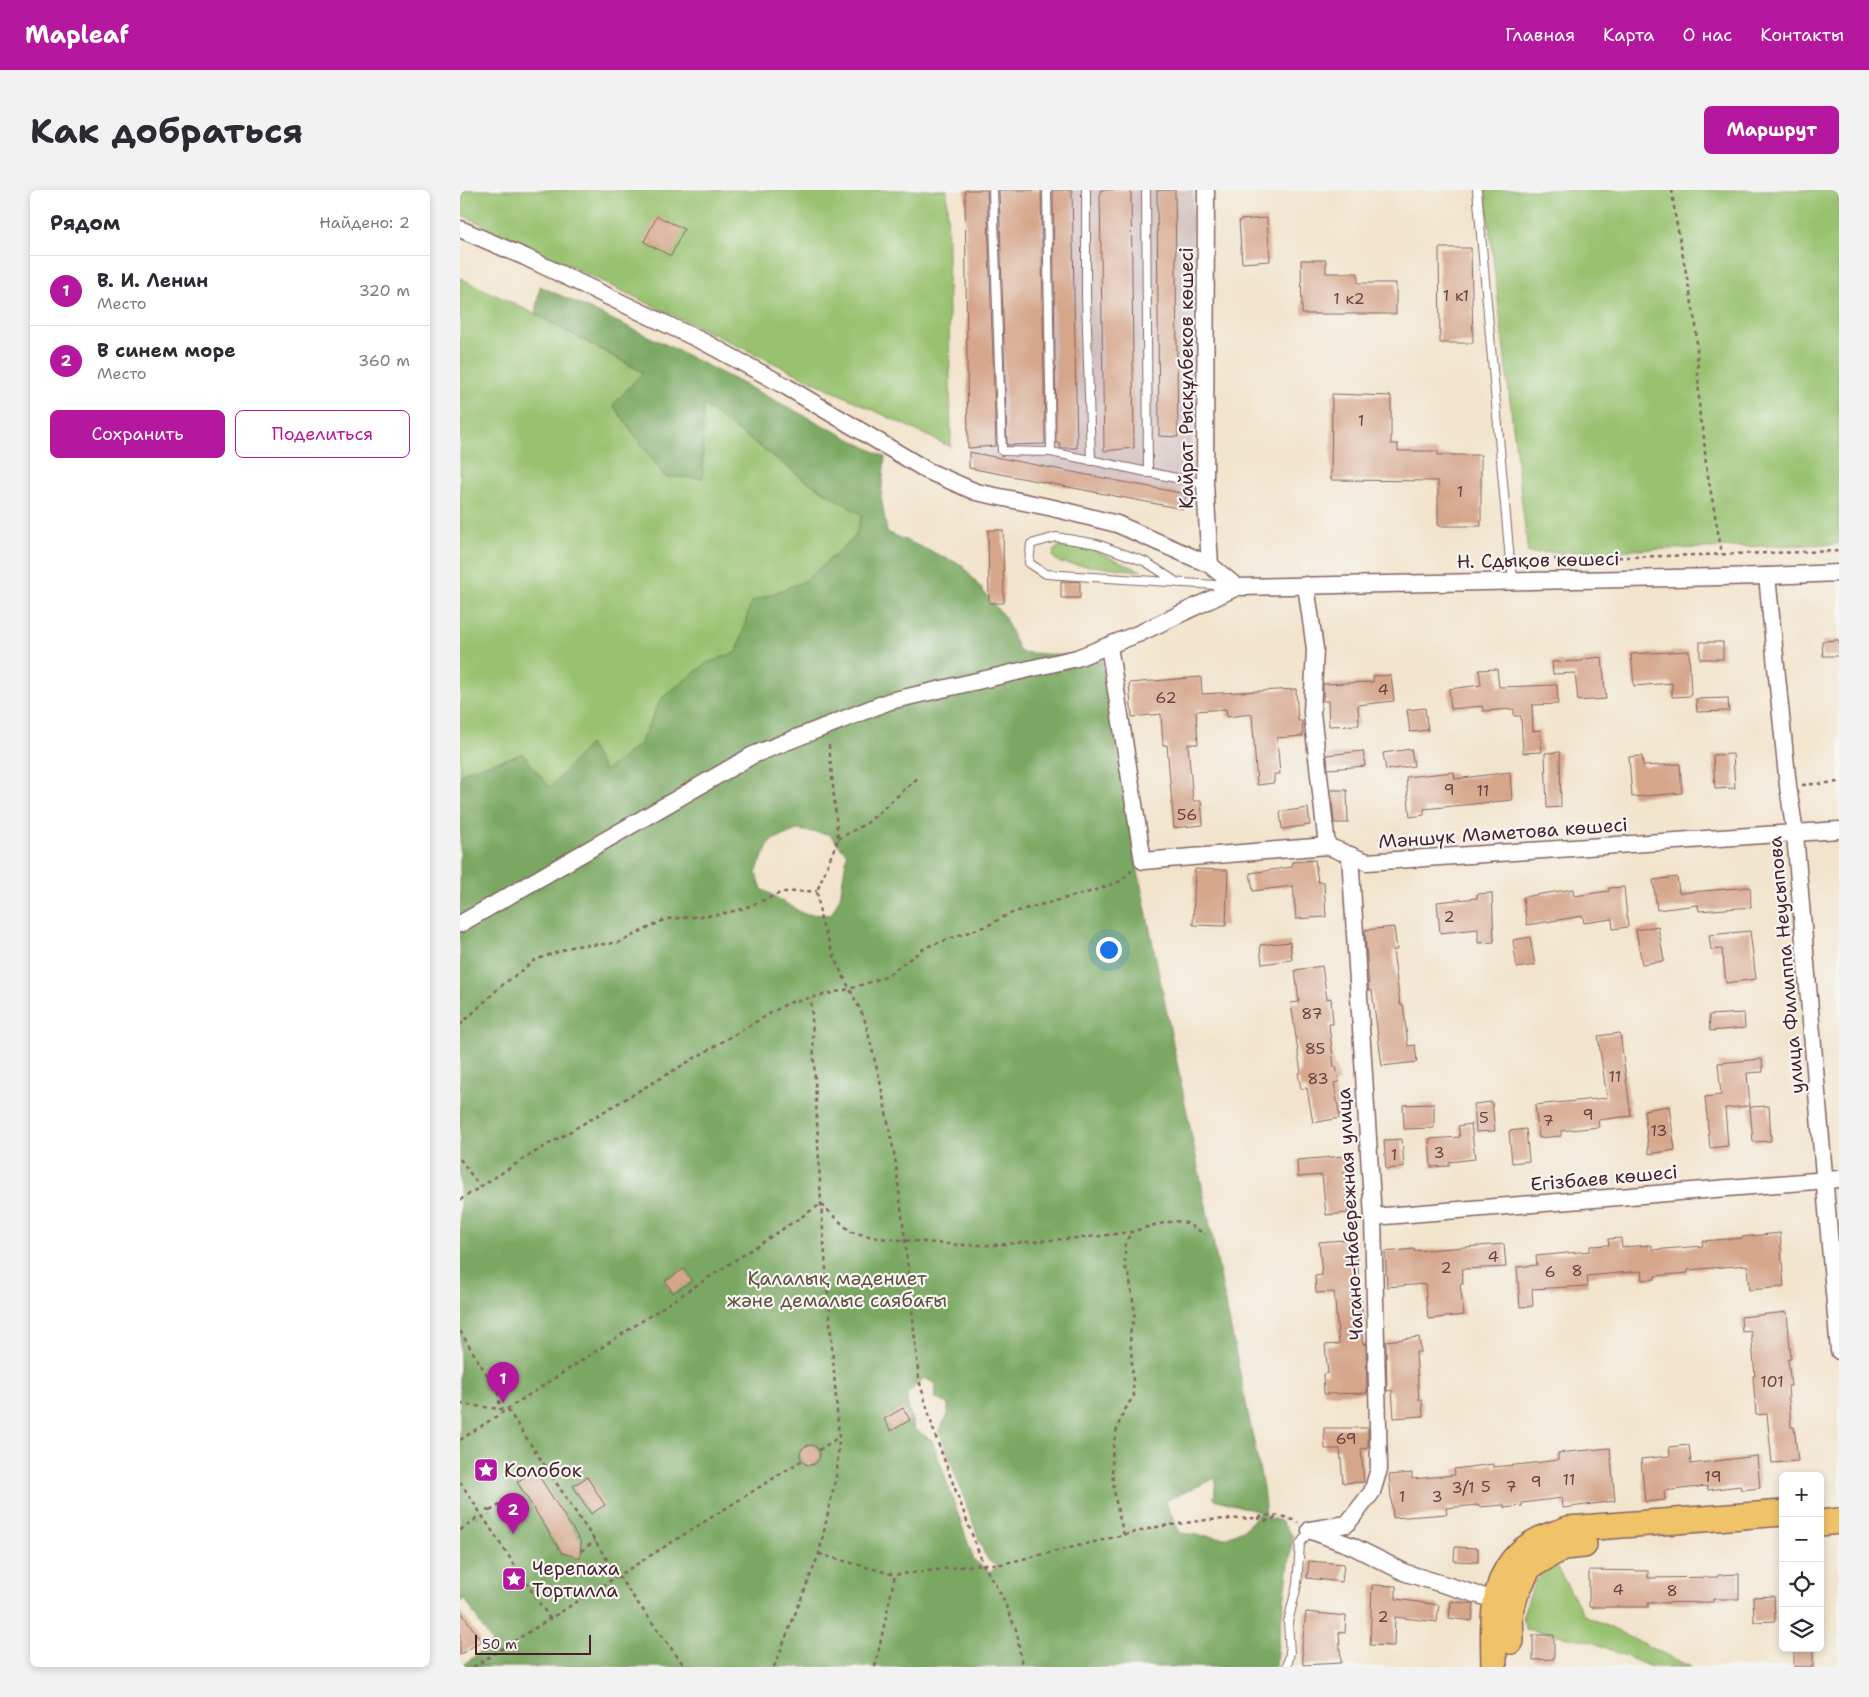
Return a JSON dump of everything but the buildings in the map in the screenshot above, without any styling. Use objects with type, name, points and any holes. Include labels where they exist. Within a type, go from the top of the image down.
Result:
[{"type":"main road","points":[[1824,1510],[1839,1508]]},
{"type":"main road","points":[[1494,1667],[1493,1621],[1495,1600],[1501,1581],[1512,1560],[1538,1540],[1568,1529],[1779,1513]]},
{"type":"main road","points":[[1824,1523],[1839,1522]]},
{"type":"main road","points":[[1511,1655],[1510,1614],[1516,1593],[1529,1567],[1563,1547],[1779,1527]]},
{"type":"street","name":"Қайрат Рысқұлбеков көшесі","points":[[1206,190],[1204,484],[1210,565]]},
{"type":"street","points":[[460,229],[525,257],[706,343],[787,386],[928,471],[976,492],[1117,524],[1210,565],[1237,586],[1109,646],[1077,658],[890,701],[753,755],[460,924]]},
{"type":"street","name":"Н. Сдықов көшесі","points":[[1237,586],[1768,576],[1839,572]]},
{"type":"street","name":"улица Филиппа Неусыпова","points":[[1768,576],[1788,786],[1796,834],[1832,1179],[1839,1351]]},
{"type":"street","points":[[1306,585],[1315,649],[1312,713],[1327,846]]},
{"type":"street","points":[[1109,646],[1143,861]]},
{"type":"street","name":"Мәншүк Мәметова көшесі","points":[[1143,861],[1327,846],[1367,862],[1839,830]]},
{"type":"street","name":"Чагано-Набережная улица","points":[[1310,1530],[1348,1524],[1372,1492],[1379,1469],[1373,1217],[1350,855]]},
{"type":"street","name":"Егізбаев көшесі","points":[[1373,1217],[1832,1179]]},
{"type":"street","points":[[1310,1530],[1352,1546],[1406,1573],[1495,1600]]},
{"type":"lane","points":[[993,190],[1002,450],[1051,452],[1204,484]]},
{"type":"lane","points":[[1046,190],[1051,452]]},
{"type":"lane","points":[[1086,190],[1086,296],[1091,461]]},
{"type":"lane","points":[[1146,190],[1148,473]]},
{"type":"lane","points":[[1478,190],[1510,561],[1514,580]]},
{"type":"lane","points":[[1178,583],[1146,562],[1098,544],[1056,536],[1031,544],[1029,563],[1046,574],[1178,583],[1237,586]]},
{"type":"lane","points":[[1287,1667],[1290,1654],[1288,1622],[1297,1585],[1300,1544],[1310,1530]]},
{"type":"path","points":[[1672,190],[1696,325],[1700,421],[1703,427],[1706,465],[1722,554]]},
{"type":"path","points":[[1510,561],[1839,551]]},
{"type":"path","points":[[829,745],[838,839],[817,891],[821,921],[837,964],[864,1017],[880,1081],[895,1158],[919,1380],[935,1435],[983,1564],[1002,1596],[1017,1632],[1022,1667]]},
{"type":"path","points":[[838,839],[867,823],[920,776]]},
{"type":"path","points":[[1788,786],[1839,782]]},
{"type":"path","points":[[460,1200],[525,1158],[761,1018],[788,1004],[849,989],[885,977],[926,947],[989,925],[1007,915],[1093,891],[1121,881],[1143,861]]},
{"type":"path","points":[[460,1025],[500,987],[535,960],[574,946],[618,942],[666,919],[717,915],[742,909],[783,892],[817,891]]},
{"type":"path","points":[[774,1667],[819,1554],[837,1472],[839,1437],[821,1204],[811,998]]},
{"type":"path","points":[[460,1159],[480,1187]]},
{"type":"path","points":[[821,1204],[851,1232],[878,1238],[959,1245],[993,1245],[1100,1236],[1131,1232],[1154,1224],[1175,1221],[1186,1223],[1205,1234]]},
{"type":"path","points":[[460,1440],[821,1204]]},
{"type":"path","points":[[1124,1535],[1116,1506],[1112,1473],[1115,1432],[1125,1408],[1134,1396],[1130,1334],[1135,1313],[1130,1275],[1125,1267],[1125,1245],[1131,1232]]},
{"type":"path","points":[[460,1332],[498,1393],[500,1409]]},
{"type":"path","points":[[460,1404],[508,1410],[618,1576],[685,1667]]},
{"type":"path","points":[[819,1450],[839,1437]]},
{"type":"path","points":[[473,1667],[801,1461]]},
{"type":"path","points":[[460,1482],[550,1619]]},
{"type":"path","points":[[486,1510],[489,1513],[514,1496]]},
{"type":"path","points":[[819,1554],[896,1575],[983,1564],[1002,1564],[1182,1523],[1256,1518],[1266,1515],[1287,1517],[1310,1530]]},
{"type":"path","points":[[1256,1518],[1266,1522],[1274,1519],[1276,1516]]},
{"type":"path","points":[[460,1530],[476,1520]]},
{"type":"path","points":[[580,1551],[595,1542]]},
{"type":"path","points":[[876,1667],[896,1575]]},
{"type":"shaded area","points":[[965,190],[1193,190],[1192,509],[1183,509],[969,468]]},
{"type":"green space","points":[[460,190],[947,190],[951,447],[460,214]]},
{"type":"green space","points":[[1485,190],[1839,190],[1839,544],[1528,553]]},
{"type":"green space","points":[[460,278],[535,314],[703,405],[805,480],[862,515],[855,537],[805,581],[751,602],[738,652],[707,663],[661,699],[640,744],[604,772],[589,744],[550,789],[523,754],[466,771],[460,776]]},
{"type":"green space","name":"Қалалық мәдениет және демалыс саябағы","points":[[540,286],[665,344],[885,457],[881,497],[887,532],[962,565],[1005,618],[1020,652],[1101,658],[1137,866],[1263,1487],[1266,1517],[1281,1521],[1293,1536],[1275,1667],[460,1667],[492,1643],[465,1599],[460,1602],[460,776],[466,771],[523,754],[550,788],[589,744],[605,771],[640,744],[661,699],[707,663],[737,652],[751,602],[805,581],[855,537],[862,515],[805,480],[703,405],[703,478],[665,477],[613,405],[643,372],[535,314]],"holes":[[[797,830],[829,834],[847,854],[840,897],[831,915],[804,914],[762,889],[756,872],[770,841]],[[924,1378],[936,1384],[935,1398],[948,1404],[948,1415],[939,1430],[984,1553],[989,1561],[997,1567],[990,1572],[974,1560],[932,1440],[914,1429],[907,1402],[908,1393]],[[902,1408],[909,1420],[891,1431],[884,1419]],[[807,1445],[815,1447],[819,1451],[819,1460],[811,1466],[806,1465],[802,1461],[800,1454]],[[587,1477],[605,1505],[592,1514],[573,1486]],[[1216,1478],[1214,1499],[1260,1512],[1245,1529],[1225,1538],[1180,1533],[1165,1501]]]},
{"type":"green space","points":[[1071,544],[1102,554],[1142,571],[1060,563],[1053,557],[1054,550],[1061,545]]},
{"type":"green space","points":[[1554,1562],[1584,1615],[1691,1667],[1651,1667],[1590,1641],[1525,1629],[1523,1614],[1535,1581]]},
{"type":"place","name":"В. И. Ленин","points":[[503,1403]]},
{"type":"place","name":"Колобок","points":[[486,1470]]},
{"type":"place","name":"В синем море","points":[[513,1534]]},
{"type":"place","name":"Черепаха Тортилла","points":[[514,1579]]}]
